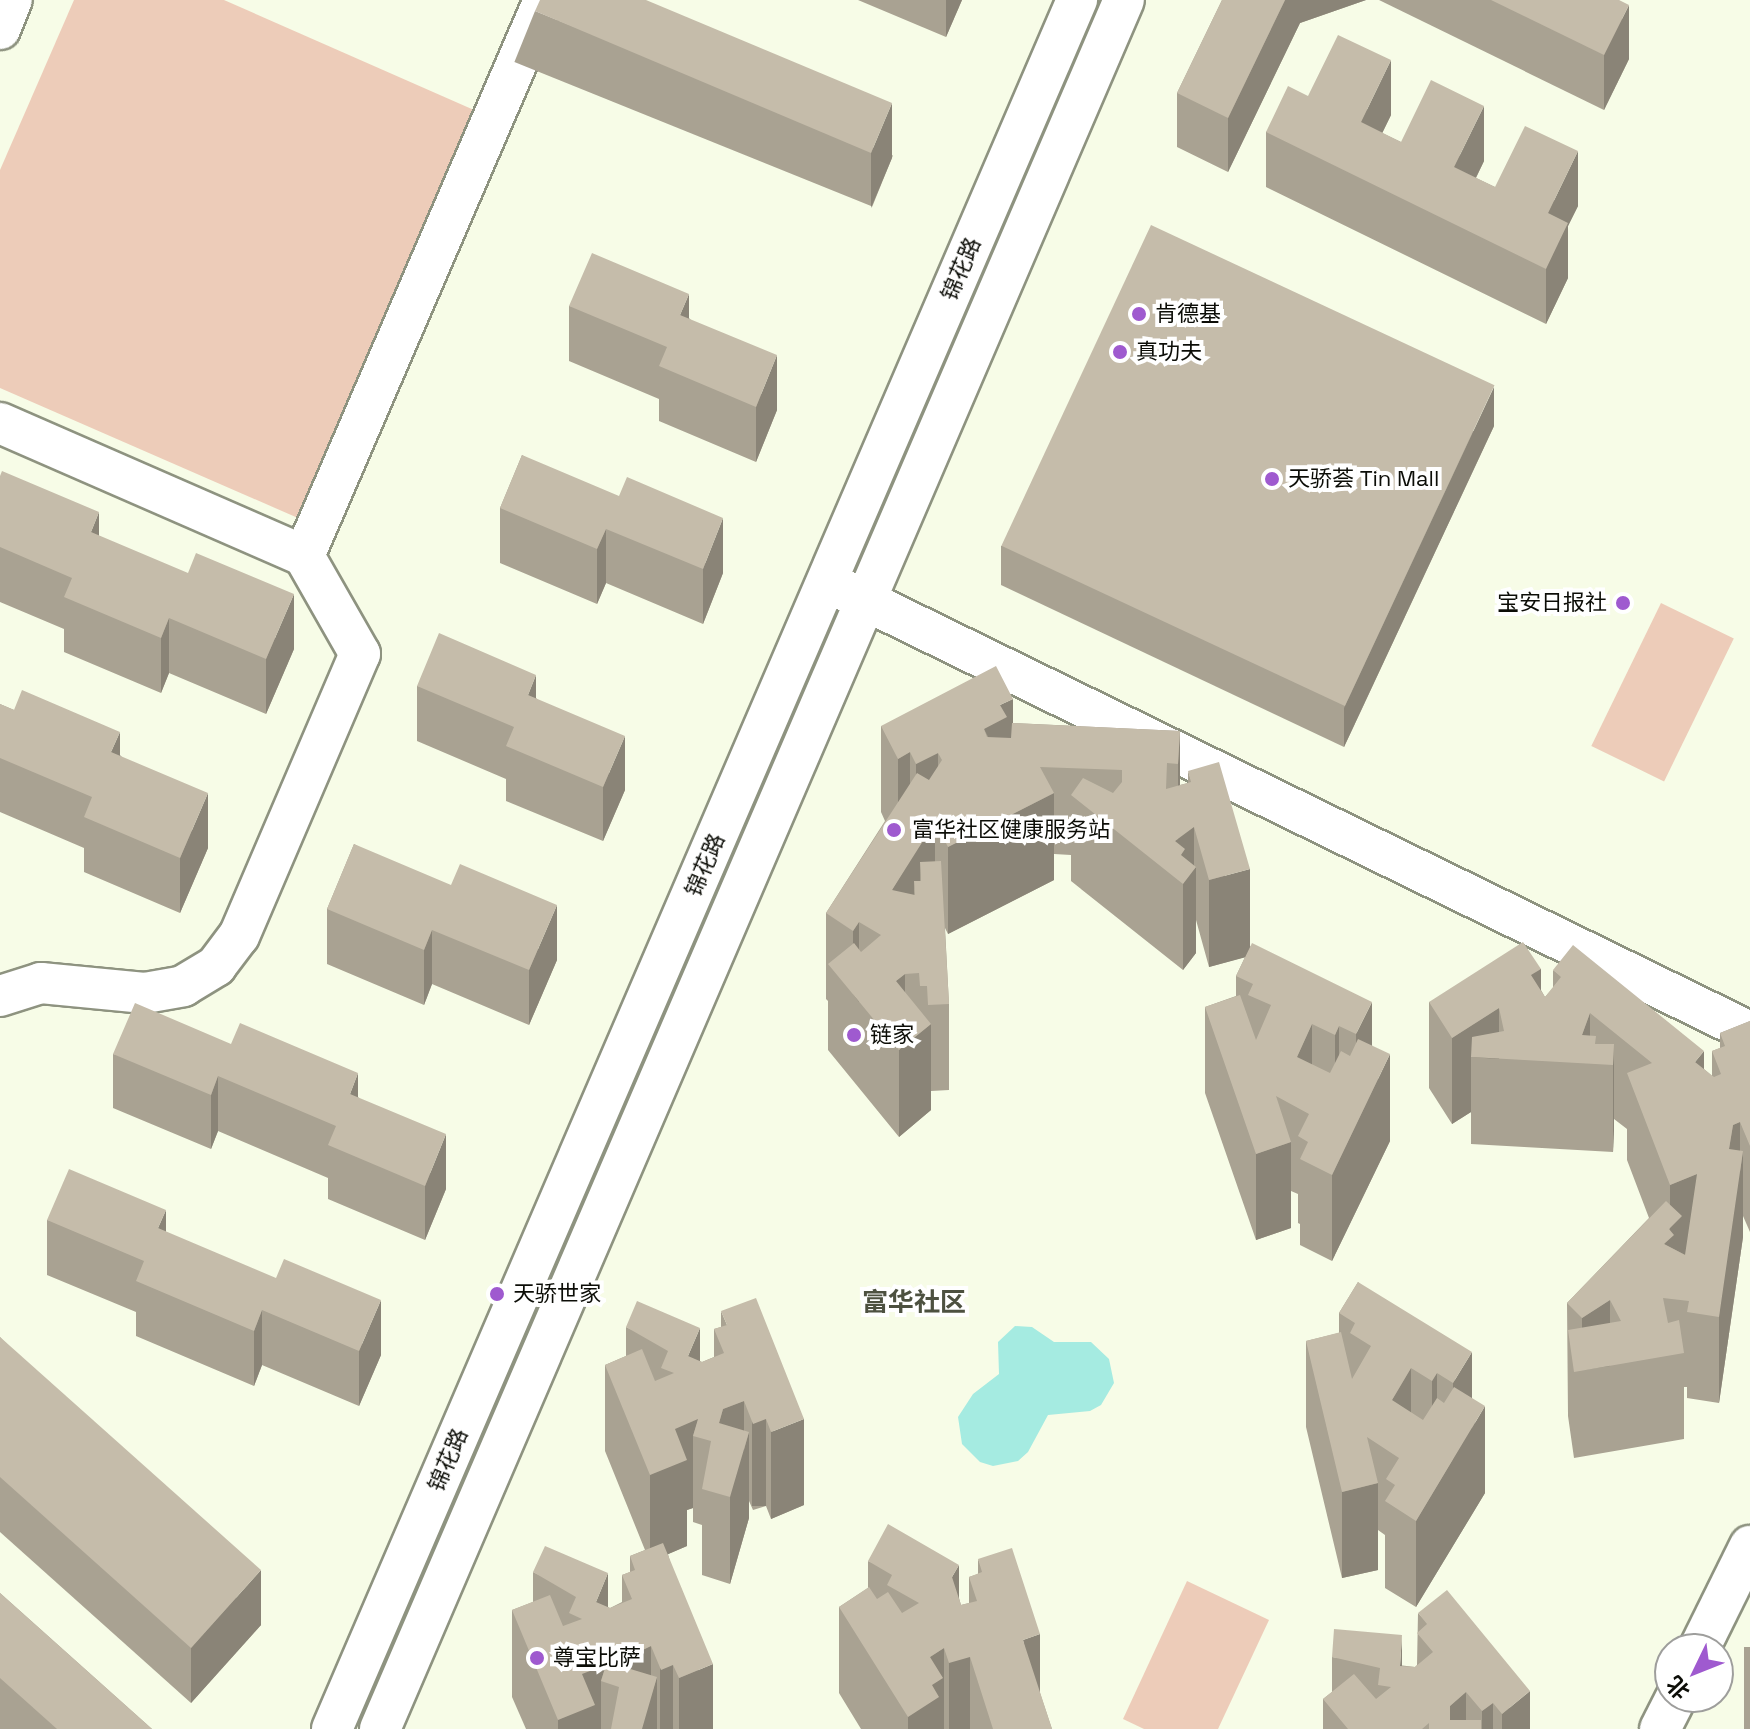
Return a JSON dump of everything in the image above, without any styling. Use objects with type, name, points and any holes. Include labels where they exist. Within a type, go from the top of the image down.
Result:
[{"type":"street","points":[[0,29],[12,0]]},
{"type":"street","points":[[304,556],[544,0]]},
{"type":"street","name":"锦花路","points":[[332,1729],[1077,0]]},
{"type":"street","name":"锦花路","points":[[380,1729],[1124,0]]},
{"type":"street","points":[[0,423],[304,556],[360,654],[239,936],[216,966],[183,986],[145,993],[41,983],[0,996]]},
{"type":"street","points":[[826,582],[1750,1032]]},
{"type":"street","points":[[1707,1633],[1750,1546]]},
{"type":"shaded area","points":[[74,0],[224,0],[474,110],[298,518],[0,388],[0,170]]},
{"type":"shaded area","points":[[1661,603],[1734,639],[1664,781],[1591,746]]},
{"type":"shaded area","points":[[1187,1581],[1269,1620],[1218,1729],[1144,1729],[1123,1719]]},
{"type":"water","points":[[1015,1326],[1032,1327],[1054,1342],[1091,1342],[1109,1359],[1114,1383],[1101,1405],[1090,1411],[1048,1415],[1028,1452],[1018,1461],[993,1466],[980,1462],[962,1444],[958,1417],[973,1394],[999,1374],[998,1342]]},
{"type":"building","points":[[540,0],[646,0],[892,103],[871,153],[535,11]]},
{"type":"building","points":[[1222,0],[1285,0],[1228,118],[1177,93]]},
{"type":"building","points":[[1491,0],[1619,0],[1629,5],[1604,55]]},
{"type":"building","points":[[1338,35],[1391,60],[1361,122],[1401,142],[1431,80],[1484,106],[1454,167],[1495,187],[1525,126],[1578,151],[1548,213],[1568,223],[1546,269],[1266,132],[1288,86],[1308,96]]},
{"type":"building","points":[[1151,225],[1494,385],[1345,706],[1001,546]]},
{"type":"building","points":[[592,253],[689,294],[680,315],[777,355],[756,407],[659,366],[667,347],[569,306]]},
{"type":"building","points":[[522,455],[619,496],[627,477],[723,518],[703,569],[606,529],[597,549],[500,508]]},
{"type":"building","points":[[2,471],[99,512],[91,532],[188,573],[196,553],[294,594],[266,659],[169,618],[161,638],[64,597],[72,578],[0,547]]},
{"type":"building","points":[[439,633],[536,675],[528,695],[625,736],[603,787],[506,746],[514,727],[417,686]]},
{"type":"building","points":[[996,666],[1013,699],[1000,705],[1007,717],[984,729],[987,737],[1011,738],[1012,723],[1180,731],[1178,764],[1167,763],[1166,789],[1191,782],[1188,771],[1219,762],[1250,869],[1209,880],[1194,827],[1175,841],[1185,849],[1181,855],[1196,867],[1183,884],[1071,795],[1083,778],[1113,793],[1122,782],[1122,770],[1040,767],[1054,793],[948,847],[935,822],[892,890],[915,895],[914,881],[921,881],[920,862],[941,861],[949,1004],[928,1005],[927,986],[920,986],[919,973],[905,974],[896,981],[931,1024],[899,1050],[828,964],[854,943],[861,952],[881,935],[859,922],[853,931],[826,913],[917,773],[929,780],[942,760],[938,753],[916,764],[910,752],[898,759],[881,726]]},
{"type":"building","points":[[22,690],[120,732],[111,752],[208,793],[180,858],[84,817],[92,797],[0,758],[0,704],[14,710]]},
{"type":"building","points":[[354,844],[451,885],[460,864],[557,905],[529,970],[432,930],[424,950],[327,909]]},
{"type":"building","points":[[1523,942],[1541,969],[1531,975],[1545,997],[1561,977],[1553,970],[1573,945],[1704,1051],[1695,1062],[1714,1077],[1721,1074],[1712,1051],[1725,1046],[1720,1033],[1750,1021],[1750,1146],[1740,1122],[1733,1125],[1729,1149],[1743,1151],[1719,1317],[1687,1312],[1689,1301],[1663,1298],[1668,1323],[1679,1320],[1684,1353],[1574,1372],[1568,1330],[1621,1321],[1610,1300],[1582,1318],[1567,1303],[1666,1201],[1682,1216],[1669,1229],[1674,1235],[1664,1244],[1685,1255],[1697,1174],[1670,1185],[1627,1073],[1652,1063],[1590,1013],[1582,1035],[1596,1036],[1595,1044],[1614,1044],[1613,1065],[1471,1057],[1472,1037],[1504,1031],[1499,1008],[1452,1038],[1429,1002]]},
{"type":"building","points":[[1252,943],[1372,1002],[1356,1034],[1339,1026],[1335,1035],[1312,1024],[1297,1057],[1330,1073],[1341,1051],[1350,1056],[1358,1039],[1390,1054],[1332,1175],[1300,1159],[1308,1142],[1298,1136],[1309,1114],[1276,1096],[1291,1142],[1256,1154],[1205,1007],[1240,995],[1256,1040],[1271,1005],[1248,995],[1253,984],[1236,976]]},
{"type":"building","points":[[135,1003],[231,1044],[240,1023],[358,1073],[350,1094],[446,1134],[425,1186],[328,1145],[336,1126],[218,1076],[211,1095],[113,1054]]},
{"type":"building","points":[[69,1169],[166,1210],[158,1228],[276,1278],[284,1259],[381,1300],[359,1351],[262,1310],[254,1331],[136,1281],[144,1261],[47,1220]]},
{"type":"building","points":[[1358,1282],[1472,1352],[1453,1383],[1437,1373],[1432,1381],[1411,1368],[1392,1400],[1423,1420],[1437,1398],[1444,1403],[1454,1387],[1485,1406],[1416,1521],[1385,1501],[1395,1485],[1386,1479],[1399,1458],[1367,1437],[1378,1483],[1342,1492],[1306,1341],[1341,1332],[1352,1379],[1371,1346],[1350,1333],[1355,1323],[1339,1313]]},
{"type":"building","points":[[756,1298],[804,1419],[771,1432],[766,1419],[753,1424],[744,1401],[723,1409],[719,1423],[749,1432],[730,1497],[702,1489],[711,1441],[693,1436],[698,1419],[675,1429],[687,1460],[650,1475],[605,1365],[642,1349],[655,1381],[674,1373],[661,1368],[668,1351],[626,1327],[637,1301],[700,1328],[688,1356],[702,1362],[724,1353],[714,1329],[727,1325],[721,1311]]},
{"type":"building","points":[[0,1337],[261,1570],[191,1648],[0,1477]]},
{"type":"building","points":[[888,1524],[959,1565],[952,1577],[961,1605],[977,1601],[969,1577],[982,1572],[978,1559],[1012,1548],[1040,1634],[1023,1640],[1052,1729],[993,1729],[970,1657],[949,1663],[944,1648],[930,1657],[943,1678],[932,1685],[939,1697],[908,1717],[839,1607],[869,1587],[877,1599],[888,1592],[902,1613],[919,1603],[887,1585],[892,1575],[868,1561]]},
{"type":"building","points":[[663,1543],[713,1664],[679,1678],[673,1665],[661,1670],[651,1646],[632,1655],[627,1668],[657,1677],[642,1729],[611,1729],[619,1687],[601,1681],[606,1665],[582,1674],[595,1705],[558,1720],[512,1610],[550,1595],[563,1626],[582,1619],[569,1613],[576,1597],[533,1572],[545,1546],[608,1573],[596,1602],[610,1608],[632,1599],[622,1575],[635,1570],[630,1556]]},
{"type":"building","points":[[1447,1590],[1530,1691],[1502,1714],[1493,1703],[1482,1711],[1466,1692],[1450,1706],[1450,1720],[1481,1720],[1481,1729],[1429,1729],[1429,1723],[1422,1729],[1348,1729],[1323,1699],[1354,1674],[1376,1699],[1391,1687],[1378,1685],[1380,1668],[1332,1657],[1334,1629],[1402,1635],[1400,1666],[1415,1667],[1433,1652],[1417,1633],[1427,1624],[1418,1613]]},
{"type":"building","points":[[0,1593],[152,1729],[57,1729],[0,1678]]},
{"type":"place","name":"肯德基","points":[[1139,314]]},
{"type":"place","name":"真功夫","points":[[1120,352]]},
{"type":"place","name":"天骄荟 Tin Mall","points":[[1272,479]]},
{"type":"place","name":"宝安日报社","points":[[1623,603]]},
{"type":"place","name":"富华社区健康服务站","points":[[894,830]]},
{"type":"place","name":"链家","points":[[854,1035]]},
{"type":"place","name":"天骄世家","points":[[497,1294]]},
{"type":"place","name":"尊宝比萨","points":[[537,1658]]},
{"type":"district","name":"富华社区","points":[[914,1303]]}]
